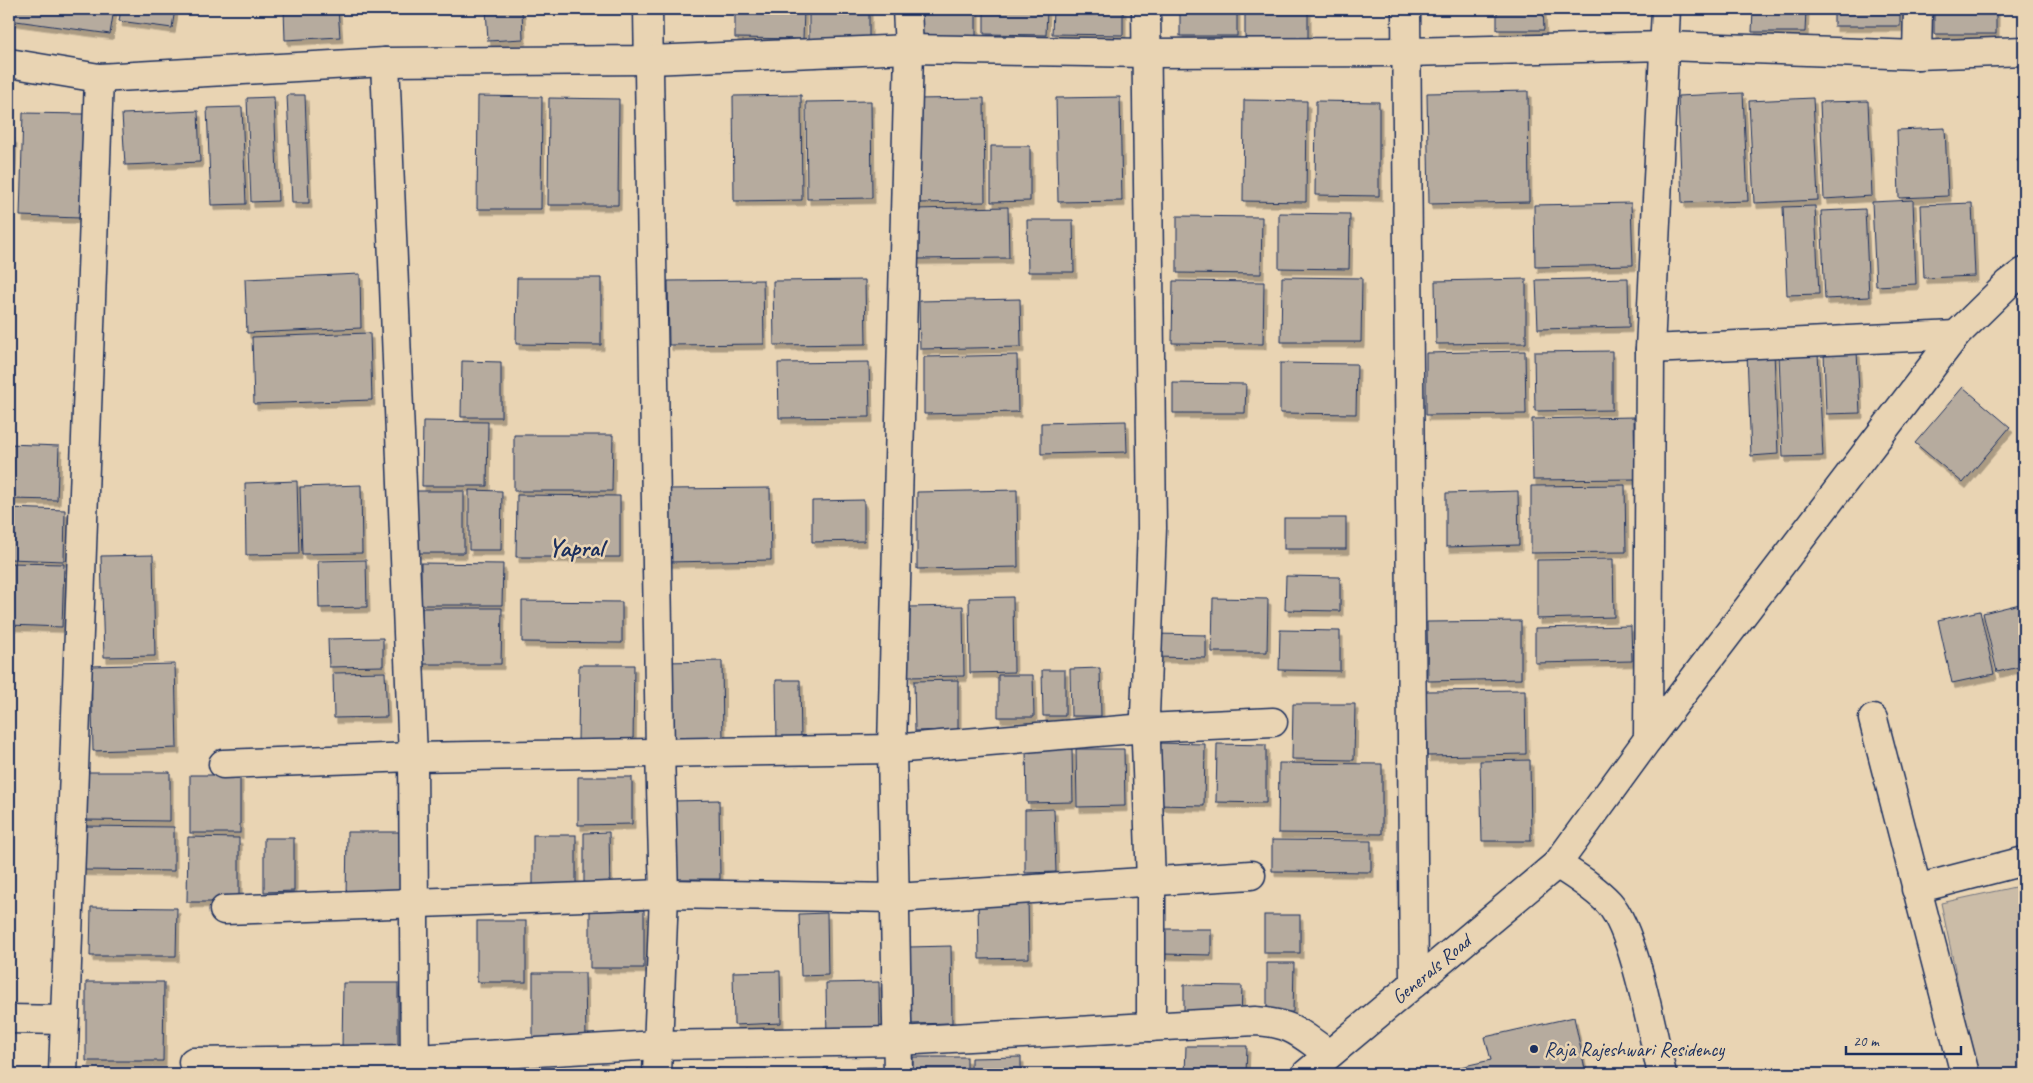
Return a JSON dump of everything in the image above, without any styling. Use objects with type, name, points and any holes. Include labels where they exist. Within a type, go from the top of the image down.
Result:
[{"type":"street","points":[[648,9],[664,894],[657,1074]]},
{"type":"street","points":[[898,1074],[892,749],[909,48],[907,9]]},
{"type":"street","points":[[1146,9],[1152,528],[1146,728],[1151,882],[1151,1027]]},
{"type":"street","points":[[1406,9],[1414,983]]},
{"type":"street","points":[[1648,740],[1650,348],[1666,46],[1666,9]]},
{"type":"street","points":[[1917,55],[1918,9]]},
{"type":"street","points":[[9,63],[99,78],[385,62],[650,60],[909,48],[1146,53],[1407,52],[1666,46],[1917,55],[2024,51]]},
{"type":"street","points":[[385,62],[413,757],[412,903],[415,1066]]},
{"type":"street","points":[[63,1074],[99,78]]},
{"type":"street","name":"Generals Road","points":[[1306,1074],[1557,864],[1648,740],[1956,335],[2008,284],[2024,272]]},
{"type":"street","points":[[1650,348],[1956,335]]},
{"type":"street","points":[[1873,719],[1965,1074]]},
{"type":"street","points":[[223,764],[413,757],[892,749],[1146,728],[1273,722]]},
{"type":"street","points":[[1916,889],[2024,861]]},
{"type":"street","points":[[1557,864],[1592,887],[1610,904],[1625,930],[1662,1074]]},
{"type":"street","points":[[224,910],[664,894],[895,898],[1251,875]]},
{"type":"street","points":[[9,1019],[64,1020]]},
{"type":"street","points":[[193,1062],[415,1066],[657,1045],[898,1041],[1274,1022],[1290,1026],[1329,1054]]},
{"type":"shaded area","points":[[2024,885],[2024,1069],[2001,1074],[1977,1074],[1941,903]]},
{"type":"building","points":[[9,9],[114,9],[110,34],[9,20]]},
{"type":"building","points":[[121,9],[175,9],[172,28],[119,21]]},
{"type":"building","points":[[284,9],[338,9],[340,37],[285,40]]},
{"type":"building","points":[[486,9],[522,9],[523,39],[488,41]]},
{"type":"building","points":[[735,9],[804,9],[803,39],[735,38]]},
{"type":"building","points":[[809,9],[869,9],[869,41],[809,40]]},
{"type":"building","points":[[909,9],[976,9],[976,38],[909,37]]},
{"type":"building","points":[[984,9],[1047,9],[1046,35],[984,34]]},
{"type":"building","points":[[1053,9],[1123,9],[1123,35],[1052,34]]},
{"type":"building","points":[[1180,9],[1237,9],[1237,36],[1180,36]]},
{"type":"building","points":[[1245,9],[1308,9],[1308,38],[1245,38]]},
{"type":"building","points":[[1497,9],[1543,9],[1544,30],[1497,30]]},
{"type":"building","points":[[1753,9],[1806,9],[1805,32],[1752,32]]},
{"type":"building","points":[[1834,9],[1900,9],[1900,26],[1834,26]]},
{"type":"building","points":[[1934,9],[1996,9],[1996,34],[1934,34]]},
{"type":"building","points":[[1528,91],[1529,202],[1429,204],[1427,93]]},
{"type":"building","points":[[1743,93],[1748,201],[1682,203],[1678,96]]},
{"type":"building","points":[[287,95],[305,95],[309,203],[292,203]]},
{"type":"building","points":[[801,95],[802,200],[734,201],[733,96]]},
{"type":"building","points":[[478,96],[542,97],[541,209],[477,209]]},
{"type":"building","points":[[274,97],[278,201],[251,202],[247,98]]},
{"type":"building","points":[[1120,97],[1122,201],[1058,202],[1056,98]]},
{"type":"building","points":[[549,98],[619,99],[618,205],[548,205]]},
{"type":"building","points":[[984,98],[985,202],[916,203],[915,99]]},
{"type":"building","points":[[1813,98],[1818,200],[1754,203],[1749,101]]},
{"type":"building","points":[[1244,100],[1307,101],[1306,202],[1243,201]]},
{"type":"building","points":[[871,101],[872,198],[807,199],[806,102]]},
{"type":"building","points":[[1316,101],[1379,102],[1379,196],[1315,195]]},
{"type":"building","points":[[1868,101],[1872,196],[1824,199],[1820,102]]},
{"type":"building","points":[[242,107],[246,204],[211,205],[207,108]]},
{"type":"building","points":[[198,111],[200,162],[125,165],[122,114]]},
{"type":"building","points":[[23,113],[84,114],[80,218],[20,216]]},
{"type":"building","points":[[1945,128],[1948,196],[1899,198],[1897,130]]},
{"type":"building","points":[[9,138],[14,138],[12,185],[9,185]]},
{"type":"building","points":[[2024,144],[2024,164],[2017,161]]},
{"type":"building","points":[[991,146],[1030,146],[1030,201],[991,202]]},
{"type":"building","points":[[1913,200],[1916,284],[1876,286],[1872,202]]},
{"type":"building","points":[[1631,203],[1633,265],[1535,267],[1534,205]]},
{"type":"building","points":[[1972,203],[1975,276],[1924,278],[1921,205]]},
{"type":"building","points":[[1815,206],[1819,294],[1787,295],[1783,207]]},
{"type":"building","points":[[1008,207],[1009,258],[915,259],[914,209]]},
{"type":"building","points":[[1865,209],[1869,297],[1825,299],[1821,211]]},
{"type":"building","points":[[1279,213],[1350,214],[1349,269],[1279,268]]},
{"type":"building","points":[[1177,216],[1262,217],[1261,274],[1177,273]]},
{"type":"building","points":[[1027,220],[1073,220],[1074,272],[1028,272]]},
{"type":"building","points":[[360,274],[361,328],[247,333],[245,279]]},
{"type":"building","points":[[1282,277],[1362,278],[1361,342],[1281,342]]},
{"type":"building","points":[[517,278],[601,278],[601,345],[516,344]]},
{"type":"building","points":[[1628,278],[1629,327],[1538,329],[1536,280]]},
{"type":"building","points":[[1526,279],[1526,343],[1436,344],[1435,281]]},
{"type":"building","points":[[763,280],[764,344],[669,345],[668,281]]},
{"type":"building","points":[[865,280],[866,344],[774,345],[773,281]]},
{"type":"building","points":[[1173,281],[1264,282],[1263,344],[1172,343]]},
{"type":"building","points":[[1020,299],[1021,347],[920,349],[919,301]]},
{"type":"building","points":[[370,333],[372,400],[254,404],[252,337]]},
{"type":"building","points":[[1525,351],[1526,414],[1426,415],[1426,353]]},
{"type":"building","points":[[1612,351],[1612,410],[1535,411],[1534,352]]},
{"type":"building","points":[[1857,351],[1860,413],[1826,414],[1824,352]]},
{"type":"building","points":[[1774,352],[1778,454],[1751,456],[1747,353]]},
{"type":"building","points":[[1818,353],[1823,456],[1783,457],[1779,355]]},
{"type":"building","points":[[1017,355],[1018,412],[924,414],[924,357]]},
{"type":"building","points":[[462,361],[501,362],[501,417],[461,417]]},
{"type":"building","points":[[869,362],[870,417],[779,418],[778,363]]},
{"type":"building","points":[[1280,363],[1357,364],[1356,414],[1280,413]]},
{"type":"building","points":[[1173,383],[1246,384],[1245,413],[1173,413]]},
{"type":"building","points":[[1963,387],[2010,427],[1963,483],[1915,443]]},
{"type":"building","points":[[1634,417],[1635,479],[1533,480],[1532,419]]},
{"type":"building","points":[[423,421],[488,422],[487,486],[422,486]]},
{"type":"building","points":[[1126,421],[1127,452],[1041,454],[1041,423]]},
{"type":"building","points":[[514,435],[613,435],[612,491],[514,491]]},
{"type":"building","points":[[9,444],[59,446],[57,500],[9,499]]},
{"type":"building","points":[[297,481],[299,554],[246,555],[245,483]]},
{"type":"building","points":[[361,485],[362,553],[302,554],[300,487]]},
{"type":"building","points":[[1625,485],[1626,552],[1531,553],[1531,486]]},
{"type":"building","points":[[770,488],[771,560],[669,562],[668,489]]},
{"type":"building","points":[[469,490],[502,491],[501,550],[469,550]]},
{"type":"building","points":[[1017,490],[1018,567],[917,569],[917,492]]},
{"type":"building","points":[[417,491],[464,491],[464,553],[417,553]]},
{"type":"building","points":[[1518,491],[1519,545],[1446,547],[1446,493]]},
{"type":"building","points":[[517,495],[620,496],[620,557],[516,557]]},
{"type":"building","points":[[864,500],[864,541],[812,542],[812,501]]},
{"type":"building","points":[[9,508],[65,510],[64,561],[9,559]]},
{"type":"building","points":[[1284,518],[1346,518],[1346,549],[1284,549]]},
{"type":"building","points":[[153,555],[155,656],[104,657],[101,556]]},
{"type":"building","points":[[1613,559],[1614,617],[1537,619],[1537,560]]},
{"type":"building","points":[[366,560],[367,607],[319,608],[318,561]]},
{"type":"building","points":[[9,563],[64,564],[62,627],[9,625]]},
{"type":"building","points":[[421,563],[503,564],[502,605],[421,605]]},
{"type":"building","points":[[1286,576],[1340,577],[1340,611],[1285,610]]},
{"type":"building","points":[[1013,597],[1014,672],[970,673],[969,598]]},
{"type":"building","points":[[1213,598],[1268,599],[1267,652],[1212,652]]},
{"type":"building","points":[[522,601],[622,602],[622,643],[522,642]]},
{"type":"building","points":[[2024,603],[2024,666],[1997,672],[1983,613]]},
{"type":"building","points":[[963,606],[964,676],[908,677],[907,607]]},
{"type":"building","points":[[422,608],[502,608],[501,664],[421,664]]},
{"type":"building","points":[[1980,611],[1994,674],[1952,683],[1938,620]]},
{"type":"building","points":[[1521,621],[1521,679],[1428,681],[1427,622]]},
{"type":"building","points":[[1631,626],[1632,661],[1535,663],[1535,628]]},
{"type":"building","points":[[1280,630],[1340,631],[1340,671],[1279,670]]},
{"type":"building","points":[[1155,634],[1206,635],[1206,658],[1154,657]]},
{"type":"building","points":[[383,638],[383,666],[329,667],[328,639]]},
{"type":"building","points":[[722,661],[723,742],[665,743],[664,662]]},
{"type":"building","points":[[175,664],[177,748],[93,751],[91,666]]},
{"type":"building","points":[[579,665],[634,665],[633,743],[578,744]]},
{"type":"building","points":[[1100,668],[1101,716],[1071,716],[1070,669]]},
{"type":"building","points":[[1042,670],[1065,670],[1065,716],[1043,716]]},
{"type":"building","points":[[385,672],[387,717],[334,718],[333,673]]},
{"type":"building","points":[[998,675],[1033,675],[1034,717],[998,717]]},
{"type":"building","points":[[776,680],[800,680],[801,741],[777,742]]},
{"type":"building","points":[[958,680],[958,730],[915,731],[914,681]]},
{"type":"building","points":[[1525,690],[1526,754],[1427,756],[1426,691]]},
{"type":"building","points":[[1293,704],[1355,704],[1354,760],[1292,759]]},
{"type":"building","points":[[1156,743],[1205,744],[1204,806],[1155,805]]},
{"type":"building","points":[[1217,744],[1266,745],[1266,803],[1216,802]]},
{"type":"building","points":[[1072,749],[1073,802],[1027,803],[1026,750]]},
{"type":"building","points":[[1076,749],[1124,749],[1125,806],[1077,807]]},
{"type":"building","points":[[1530,760],[1531,841],[1482,841],[1480,761]]},
{"type":"building","points":[[1279,763],[1382,764],[1382,834],[1278,833]]},
{"type":"building","points":[[84,772],[170,772],[170,821],[84,820]]},
{"type":"building","points":[[190,775],[240,775],[240,833],[190,833]]},
{"type":"building","points":[[578,777],[632,777],[632,824],[578,825]]},
{"type":"building","points":[[719,800],[720,879],[674,879],[673,801]]},
{"type":"building","points":[[1054,809],[1056,872],[1025,873],[1025,810]]},
{"type":"building","points":[[83,826],[174,827],[174,871],[83,870]]},
{"type":"building","points":[[347,832],[403,832],[402,898],[346,898]]},
{"type":"building","points":[[609,832],[610,893],[584,893],[584,833]]},
{"type":"building","points":[[533,835],[576,835],[576,896],[533,896]]},
{"type":"building","points":[[188,837],[239,838],[239,902],[187,902]]},
{"type":"building","points":[[264,838],[294,838],[294,891],[264,892]]},
{"type":"building","points":[[1272,840],[1371,841],[1371,872],[1272,871]]},
{"type":"building","points":[[1028,898],[1029,958],[979,959],[978,899]]},
{"type":"building","points":[[91,907],[177,908],[176,956],[90,956]]},
{"type":"building","points":[[644,910],[644,968],[590,968],[590,911]]},
{"type":"building","points":[[827,913],[828,975],[801,976],[799,914]]},
{"type":"building","points":[[1264,915],[1300,915],[1300,953],[1264,953]]},
{"type":"building","points":[[477,921],[526,921],[526,982],[477,982]]},
{"type":"building","points":[[1162,929],[1211,929],[1211,955],[1162,954]]},
{"type":"building","points":[[951,946],[952,1023],[911,1024],[909,947]]},
{"type":"building","points":[[1267,963],[1294,963],[1293,1012],[1267,1012]]},
{"type":"building","points":[[780,971],[781,1023],[734,1025],[733,972]]},
{"type":"building","points":[[533,973],[585,973],[586,1040],[533,1040]]},
{"type":"building","points":[[86,982],[164,982],[163,1061],[86,1061]]},
{"type":"building","points":[[879,982],[880,1038],[827,1039],[826,983]]},
{"type":"building","points":[[343,983],[398,983],[398,1050],[342,1049]]},
{"type":"building","points":[[1184,985],[1242,986],[1241,1020],[1184,1020]]},
{"type":"building","name":"Raja Rajeshwari Residency","points":[[1574,1017],[1586,1074],[1462,1074],[1460,1067],[1491,1060],[1485,1037]]},
{"type":"building","points":[[1186,1046],[1247,1046],[1246,1074],[1185,1074]]},
{"type":"building","points":[[913,1057],[967,1057],[967,1074],[913,1074]]},
{"type":"building","points":[[1021,1057],[1021,1074],[971,1074],[971,1058]]},
{"type":"building","points":[[876,1067],[876,1074],[824,1074],[824,1068]]},
{"type":"building","points":[[719,1069],[719,1074],[667,1074],[667,1070]]},
{"type":"building","points":[[769,1070],[769,1074],[724,1074],[724,1071]]},
{"type":"place","name":"Raja Rajeshwari Residency","points":[[1534,1049]]},
{"type":"district","name":"Yapral","points":[[576,547]]}]
